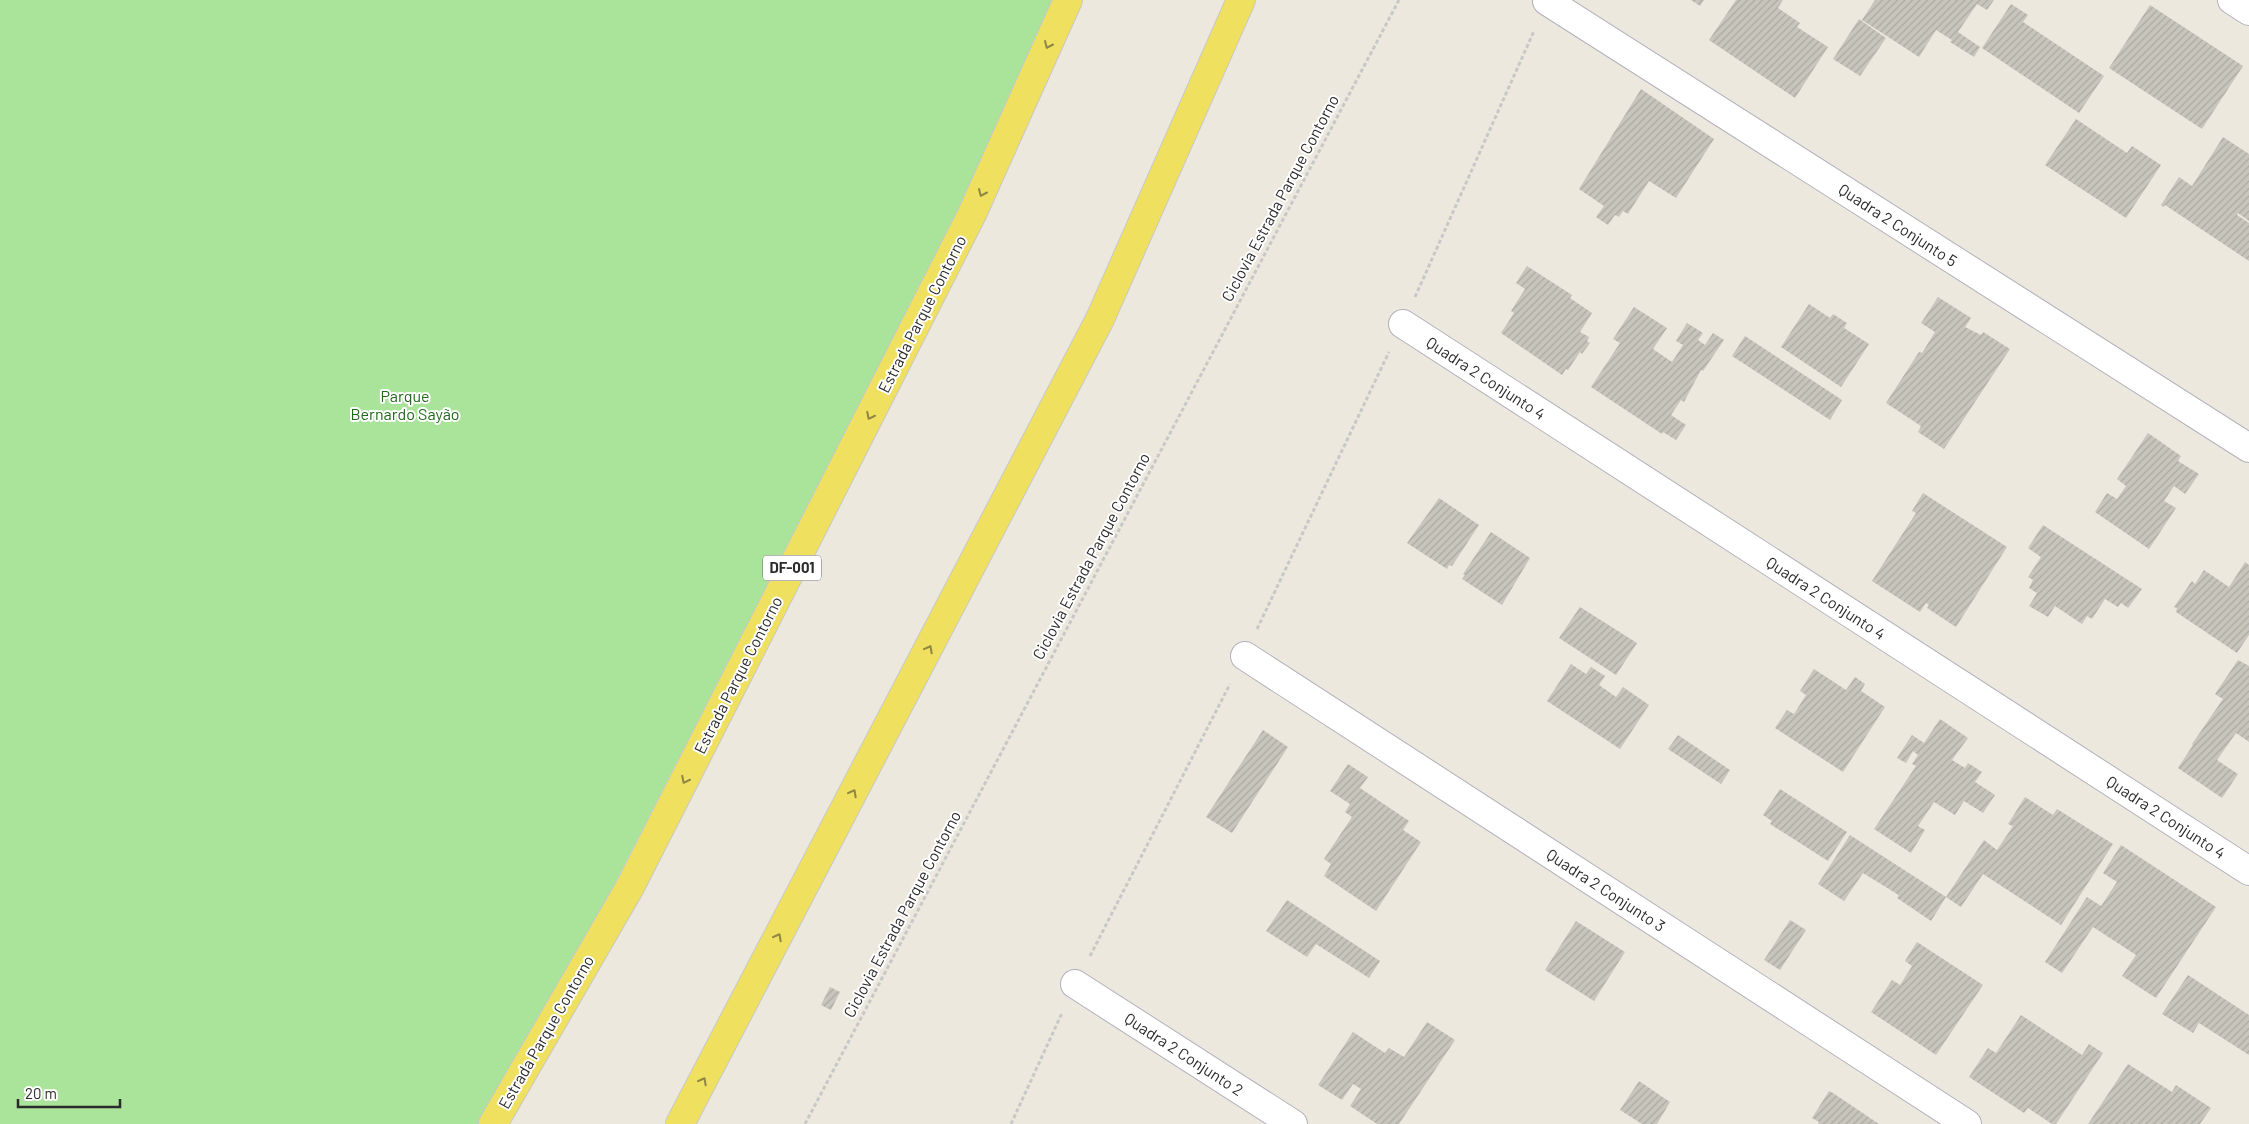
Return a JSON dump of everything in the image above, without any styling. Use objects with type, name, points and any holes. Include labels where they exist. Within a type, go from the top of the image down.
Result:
[{"type":"main road","name":"Estrada Parque Contorno","points":[[493,1124],[630,887],[972,214],[1068,0]]},
{"type":"main road","points":[[680,1124],[1100,319],[1241,0]]},
{"type":"street","points":[[2232,0],[2249,11]]},
{"type":"street","name":"Quadra 2 Conjunto 5","points":[[1547,1],[2249,448]]},
{"type":"street","name":"Quadra 2 Conjunto 4","points":[[1403,324],[2249,871]]},
{"type":"street","name":"Quadra 2 Conjunto 3","points":[[1245,656],[1967,1124]]},
{"type":"street","name":"Quadra 2 Conjunto 2","points":[[1075,984],[1293,1124]]},
{"type":"path","name":"Ciclovia Estrada Parque Contorno","points":[[806,1124],[1398,0]]},
{"type":"path","points":[[1011,1124],[1075,984],[1245,656],[1289,559],[1403,324],[1547,1]]},
{"type":"green space","name":"Parque Bernardo Sayão","points":[[0,0],[1067,0],[492,1124],[0,1124]]},
{"type":"building","points":[[1691,0],[1704,0],[1700,6]]},
{"type":"building","points":[[1736,0],[1783,0],[1778,8],[1800,23],[1797,27],[1828,47],[1795,98],[1709,40]]},
{"type":"building","points":[[1875,0],[1994,0],[1987,10],[1977,4],[1958,32],[1980,47],[1974,57],[1950,42],[1952,40],[1936,30],[1919,57],[1862,20]]},
{"type":"building","points":[[2011,4],[2028,15],[2023,22],[2104,76],[2079,113],[1982,48]]},
{"type":"building","points":[[2150,5],[2243,66],[2202,129],[2109,68]]},
{"type":"building","points":[[1859,19],[1886,38],[1860,76],[1833,59]]},
{"type":"building","points":[[1641,89],[1714,139],[1676,198],[1649,181],[1628,214],[1623,211],[1619,217],[1615,215],[1608,225],[1596,217],[1604,206],[1579,189]]},
{"type":"building","points":[[2076,119],[2127,153],[2132,146],[2161,165],[2126,218],[2045,165]]},
{"type":"building","points":[[2223,137],[2249,154],[2249,221],[2238,213],[2237,215],[2249,223],[2249,261],[2165,205],[2163,207],[2161,205],[2179,177],[2192,186]]},
{"type":"building","points":[[1527,266],[1572,295],[1570,298],[1592,313],[1580,332],[1589,337],[1587,341],[1590,343],[1582,354],[1580,352],[1568,370],[1566,369],[1562,375],[1501,333],[1514,313],[1511,311],[1525,289],[1516,283]]},
{"type":"building","points":[[1938,297],[1971,318],[1965,327],[1981,335],[1983,332],[2010,349],[1944,449],[1918,432],[1921,426],[1886,403],[1919,352],[1922,353],[1935,332],[1921,323]]},
{"type":"building","points":[[1809,304],[1830,318],[1833,314],[1847,323],[1844,328],[1869,344],[1841,387],[1781,347]]},
{"type":"building","points":[[1634,307],[1667,328],[1653,349],[1672,362],[1683,345],[1676,341],[1687,323],[1703,333],[1698,340],[1705,345],[1713,333],[1724,340],[1703,371],[1701,370],[1684,402],[1681,400],[1671,415],[1686,425],[1676,440],[1663,432],[1662,434],[1591,387],[1620,343],[1613,339]]},
{"type":"building","points":[[1745,336],[1842,400],[1830,420],[1732,356]]},
{"type":"building","points":[[2148,433],[2181,456],[2178,461],[2199,474],[2185,494],[2174,486],[2164,501],[2176,508],[2149,549],[2095,512],[2107,493],[2117,499],[2126,486],[2117,479]]},
{"type":"building","points":[[1923,493],[2007,547],[1956,627],[1927,608],[1929,605],[1926,603],[1920,612],[1872,581],[1916,513],[1912,511]]},
{"type":"building","points":[[1439,498],[1479,525],[1452,566],[1449,565],[1447,569],[1407,543]]},
{"type":"building","points":[[2043,525],[2142,589],[2128,608],[2121,603],[2118,607],[2105,599],[2092,619],[2087,616],[2082,624],[2055,606],[2048,617],[2029,606],[2037,593],[2029,588],[2033,580],[2028,577],[2041,557],[2028,548]]},
{"type":"building","points":[[1491,532],[1530,558],[1502,605],[1462,579],[1465,575],[1463,574]]},
{"type":"building","points":[[2245,562],[2249,565],[2249,635],[2237,653],[2176,612],[2177,608],[2174,607],[2192,581],[2195,584],[2204,570],[2229,587]]},
{"type":"building","points":[[1580,607],[1637,643],[1616,675],[1559,638]]},
{"type":"building","points":[[2238,660],[2249,666],[2249,742],[2236,733],[2217,760],[2238,774],[2222,798],[2178,768],[2223,699],[2215,694]]},
{"type":"building","points":[[1571,664],[1586,674],[1591,667],[1605,676],[1599,685],[1616,697],[1623,687],[1649,705],[1620,749],[1547,701]]},
{"type":"building","points":[[1814,669],[1846,690],[1855,677],[1865,684],[1861,691],[1885,707],[1843,772],[1775,728],[1787,710],[1794,714],[1806,695],[1800,691]]},
{"type":"building","points":[[1940,719],[1968,738],[1952,760],[1965,768],[1968,763],[1982,772],[1975,782],[1995,795],[1983,813],[1964,801],[1955,815],[1934,802],[1918,826],[1925,830],[1911,853],[1874,829],[1916,766],[1912,764],[1918,755],[1913,751],[1906,763],[1897,758],[1912,735],[1924,743]]},
{"type":"building","points":[[1263,730],[1288,747],[1232,833],[1206,817]]},
{"type":"building","points":[[1678,735],[1730,770],[1721,784],[1668,749]]},
{"type":"building","points":[[1348,764],[1368,777],[1360,788],[1409,821],[1403,830],[1421,842],[1376,911],[1324,876],[1331,864],[1324,859],[1352,817],[1345,812],[1350,804],[1330,791]]},
{"type":"building","points":[[1780,789],[1847,832],[1828,861],[1770,824],[1772,821],[1763,815]]},
{"type":"building","points":[[2025,797],[2053,815],[2057,809],[2113,844],[2061,925],[1983,874],[1961,907],[1946,897],[1984,840],[1997,850],[2013,826],[2008,824]]},
{"type":"building","points":[[1850,835],[1946,897],[1931,921],[1897,898],[1899,896],[1897,894],[1863,873],[1844,901],[1818,884]]},
{"type":"building","points":[[2121,845],[2216,907],[2156,998],[2122,976],[2136,955],[2093,927],[2062,973],[2045,962],[2087,897],[2101,906],[2117,882],[2103,873]]},
{"type":"building","points":[[1287,900],[1380,961],[1369,978],[1316,944],[1307,957],[1266,931]]},
{"type":"building","points":[[1790,920],[1806,930],[1780,970],[1764,960]]},
{"type":"building","points":[[1576,921],[1625,952],[1594,1001],[1545,970]]},
{"type":"building","points":[[1917,942],[1983,985],[1936,1055],[1871,1012],[1892,980],[1900,985],[1912,966],[1905,961]]},
{"type":"building","points":[[2188,975],[2249,1015],[2249,1055],[2199,1023],[2193,1033],[2162,1014]]},
{"type":"building","points":[[830,987],[840,992],[831,1010],[821,1005]]},
{"type":"building","points":[[2021,1015],[2082,1055],[2089,1044],[2103,1053],[2056,1124],[2052,1124],[2028,1108],[2024,1113],[1969,1077],[1988,1048],[1996,1053]]},
{"type":"building","points":[[1427,1022],[1455,1040],[1399,1124],[1377,1124],[1350,1106],[1361,1089],[1353,1084],[1342,1100],[1318,1085],[1353,1032],[1385,1053],[1389,1048],[1404,1057]]},
{"type":"building","points":[[2128,1064],[2172,1092],[2176,1085],[2211,1108],[2200,1124],[2088,1124]]},
{"type":"building","points":[[1639,1081],[1670,1102],[1657,1124],[1642,1124],[1620,1110]]},
{"type":"building","points":[[1829,1091],[1879,1124],[1818,1124],[1819,1122],[1812,1118]]}]
